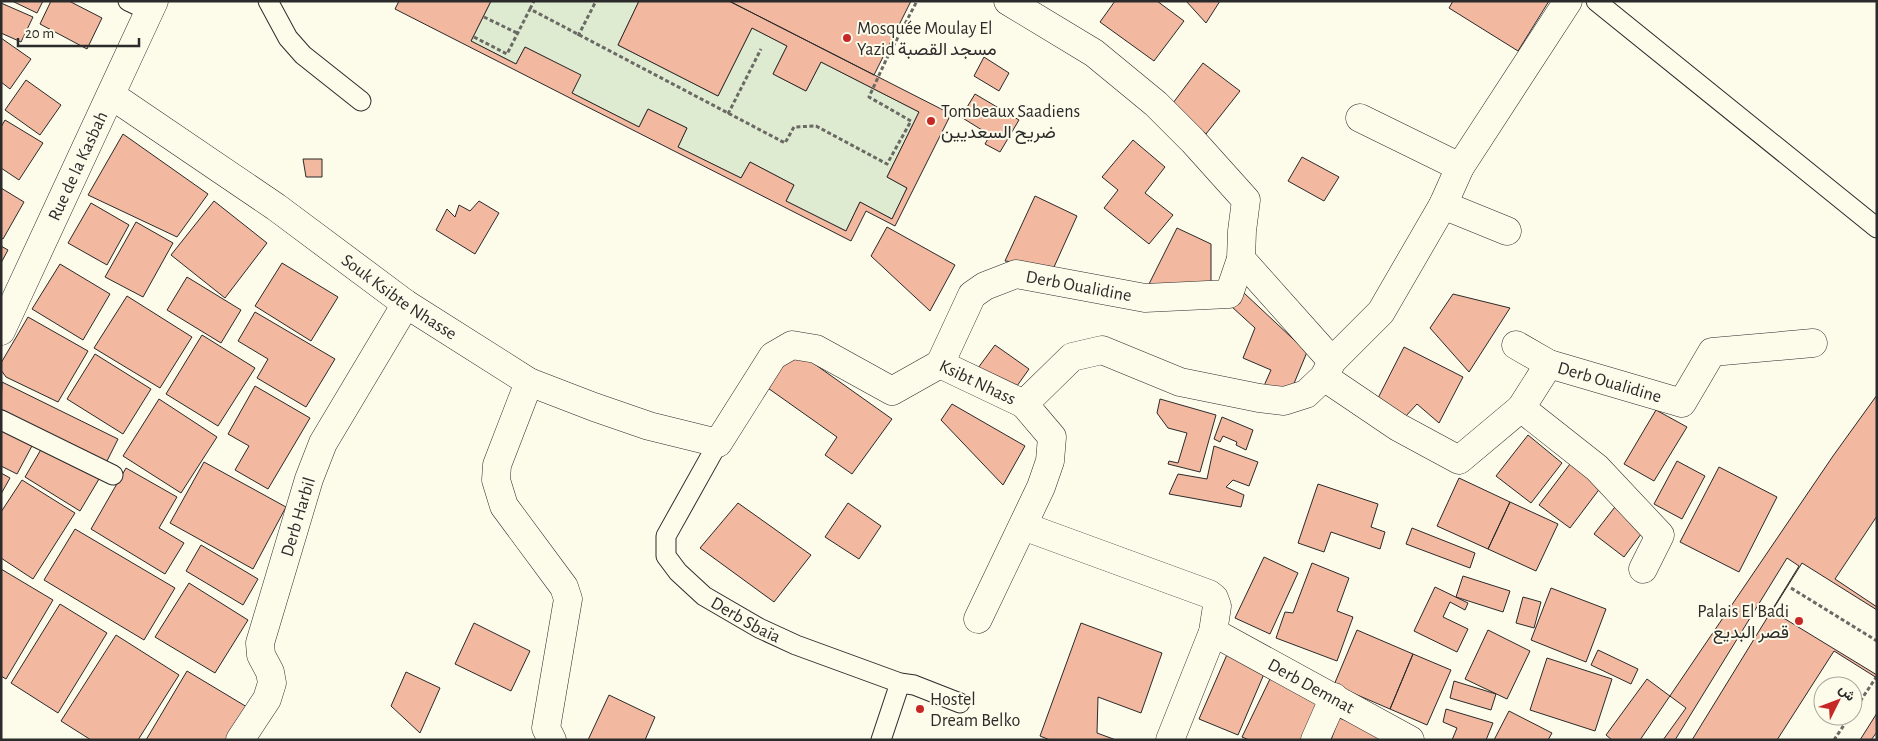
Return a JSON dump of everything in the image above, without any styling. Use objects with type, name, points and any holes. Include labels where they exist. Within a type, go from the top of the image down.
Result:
[{"type":"street","name":"Derb Oualidine","points":[[940,364],[972,295],[985,286],[1016,274],[1145,298],[1202,296],[1229,294],[1241,259],[1246,200],[1193,140],[1156,104],[1094,53],[1008,1]]},
{"type":"street","points":[[1321,377],[1381,312],[1443,205],[1460,168],[1568,1]]},
{"type":"street","name":"Rue de la Kasbah","points":[[1,331],[111,95],[144,4]]},
{"type":"street","name":"Souk Ksibte Nhasse","points":[[111,95],[276,207],[406,304],[529,382],[649,426],[718,443]]},
{"type":"street","points":[[1360,118],[1460,168]]},
{"type":"street","points":[[1443,205],[1507,231]]},
{"type":"street","name":"Derb Oualidine","points":[[1241,259],[1321,377],[1398,427],[1459,460],[1521,408],[1549,364],[1682,403],[1712,352],[1813,343]]},
{"type":"street","name":"Derb Harbil","points":[[240,740],[267,699],[272,683],[270,672],[261,655],[260,643],[309,479],[323,443],[406,304]]},
{"type":"street","name":"Ksibt Nhass","points":[[718,443],[773,356],[792,344],[816,349],[892,391],[940,364],[1024,404],[1072,357],[1102,350],[1180,382],[1259,398],[1284,401],[1321,377]]},
{"type":"street","points":[[1516,345],[1549,364]]},
{"type":"street","points":[[529,382],[497,465],[496,480],[504,506],[564,587],[568,599],[546,728],[552,740]]},
{"type":"street","points":[[978,619],[1041,487],[1050,462],[1052,437],[1024,404]]},
{"type":"street","points":[[1521,408],[1597,468],[1660,535],[1643,569]]},
{"type":"street","points":[[1023,526],[1209,594],[1214,598],[1217,606],[1213,632],[1170,740]]},
{"type":"street","name":"Derb Demnat","points":[[1213,632],[1410,740]]},
{"type":"street","points":[[1315,740],[1334,697]]},
{"type":"lane","points":[[268,1],[288,38],[304,55],[361,101]]},
{"type":"lane","points":[[1596,1],[1877,228]]},
{"type":"lane","points":[[1,420],[113,475]]},
{"type":"lane","name":"Derb Sbaïa","points":[[718,443],[666,536],[666,556],[678,572],[704,596],[759,628],[796,645],[900,683],[914,685],[960,703]]},
{"type":"lane","points":[[881,740],[900,683]]},
{"type":"path","points":[[474,37],[506,54],[534,1]]},
{"type":"path","points":[[578,36],[596,1]]},
{"type":"path","points":[[530,9],[578,36],[785,143],[794,127],[816,126],[887,164],[911,121],[869,97],[917,1]]},
{"type":"path","points":[[484,17],[517,33]]},
{"type":"path","points":[[728,114],[761,50]]},
{"type":"path","points":[[1791,588],[1877,641]]},
{"type":"path","points":[[1863,697],[1877,676]]},
{"type":"path","points":[[1834,740],[1843,726]]},
{"type":"green space","points":[[491,1],[639,1],[618,45],[718,96],[752,28],[787,46],[773,74],[806,91],[821,62],[919,112],[887,177],[907,188],[892,219],[860,202],[846,231],[786,201],[794,185],[750,162],[741,178],[678,147],[687,128],[648,109],[639,127],[572,93],[580,75],[525,47],[516,64],[471,41]]},
{"type":"building","points":[[12,1],[43,1],[37,13]]},
{"type":"building","points":[[51,1],[69,1],[102,18],[87,49],[40,24]]},
{"type":"building","name":"Tombeaux Saadiens ضريح السعديين","points":[[399,1],[491,1],[471,41],[516,64],[525,47],[581,75],[572,93],[639,127],[648,109],[687,128],[678,147],[741,178],[750,162],[794,185],[786,201],[846,231],[860,202],[892,219],[907,188],[887,177],[919,112],[821,62],[806,91],[773,74],[787,46],[752,28],[718,96],[618,45],[639,1],[729,1],[951,114],[895,226],[866,211],[851,241],[395,9]]},
{"type":"building","name":"Mosquée Moulay El Yazid مسجد القصبة","points":[[729,1],[911,1],[874,75]]},
{"type":"building","points":[[1115,1],[1157,1],[1184,21],[1154,61],[1100,22]]},
{"type":"building","points":[[1186,1],[1220,1],[1206,23]]},
{"type":"building","points":[[1453,1],[1549,1],[1518,51],[1449,8]]},
{"type":"building","points":[[1,3],[33,17],[21,42],[1,33]]},
{"type":"building","points":[[1,38],[31,59],[10,89],[1,82]]},
{"type":"building","points":[[984,57],[1009,73],[999,91],[974,76]]},
{"type":"building","points":[[1203,63],[1240,91],[1206,134],[1170,107]]},
{"type":"building","points":[[26,80],[61,105],[40,135],[5,110]]},
{"type":"building","points":[[975,94],[1019,120],[1000,152],[985,144],[990,135],[961,117]]},
{"type":"building","points":[[5,120],[43,143],[19,180],[1,168],[1,127]]},
{"type":"building","points":[[123,134],[208,194],[177,237],[88,195]]},
{"type":"building","points":[[1133,140],[1165,167],[1145,193],[1173,215],[1149,244],[1104,208],[1118,190],[1102,177]]},
{"type":"building","points":[[1302,157],[1339,177],[1324,201],[1288,181]]},
{"type":"building","points":[[303,159],[322,159],[322,177],[306,177]]},
{"type":"building","points":[[1,188],[24,202],[3,239],[1,238]]},
{"type":"building","points":[[1035,196],[1077,216],[1054,267],[1005,261]]},
{"type":"building","points":[[214,201],[267,243],[225,298],[171,255]]},
{"type":"building","points":[[479,201],[499,213],[475,254],[436,230],[447,209],[455,217],[459,205],[470,211]]},
{"type":"building","points":[[91,203],[129,225],[107,265],[68,243]]},
{"type":"building","points":[[136,222],[173,243],[143,297],[105,277]]},
{"type":"building","points":[[887,227],[955,265],[930,311],[871,256]]},
{"type":"building","points":[[1177,228],[1211,244],[1211,289],[1149,284]]},
{"type":"building","points":[[1,246],[8,250],[1,263]]},
{"type":"building","points":[[282,263],[338,297],[311,341],[255,306]]},
{"type":"building","points":[[60,264],[110,294],[83,340],[32,309]]},
{"type":"building","points":[[187,277],[241,310],[221,343],[167,310]]},
{"type":"building","points":[[1244,293],[1307,352],[1288,398],[1263,388],[1271,370],[1243,358],[1255,328],[1232,307]]},
{"type":"building","points":[[1453,294],[1510,308],[1469,372],[1430,328]]},
{"type":"building","points":[[127,296],[192,337],[160,388],[94,348]]},
{"type":"building","points":[[255,312],[335,359],[306,407],[257,378],[268,359],[238,341]]},
{"type":"building","points":[[28,317],[88,351],[58,402],[6,377],[1,370],[1,363]]},
{"type":"building","points":[[202,335],[255,368],[218,426],[166,394]]},
{"type":"building","points":[[995,345],[1029,369],[1012,393],[978,368]]},
{"type":"building","points":[[1404,347],[1463,377],[1439,423],[1417,404],[1405,417],[1377,400]]},
{"type":"building","points":[[792,348],[892,419],[852,474],[825,455],[837,437],[765,386]]},
{"type":"building","points":[[95,354],[151,389],[123,434],[67,399]]},
{"type":"building","points":[[2,382],[118,439],[106,463],[1,409]]},
{"type":"building","points":[[255,386],[310,418],[268,489],[235,470],[249,446],[228,434]]},
{"type":"building","name":"Palais El Badi قصر البديع","points":[[1877,395],[1877,732],[1871,740],[1640,740],[1833,456]]},
{"type":"building","points":[[159,399],[217,437],[181,493],[123,456]]},
{"type":"building","points":[[1160,399],[1216,415],[1200,472],[1168,464],[1169,461],[1178,463],[1187,433],[1168,428],[1157,413]]},
{"type":"building","points":[[952,404],[1025,446],[1003,485],[941,420]]},
{"type":"building","points":[[1656,410],[1687,427],[1654,481],[1624,464]]},
{"type":"building","points":[[1222,417],[1253,430],[1246,450],[1236,445],[1237,442],[1223,436],[1220,442],[1214,439]]},
{"type":"building","points":[[1,427],[33,444],[17,474],[1,466]]},
{"type":"building","points":[[1528,435],[1562,463],[1531,503],[1496,476]]},
{"type":"building","points":[[43,446],[99,479],[80,511],[25,477]]},
{"type":"building","points":[[1214,446],[1258,462],[1249,486],[1233,480],[1226,487],[1244,495],[1241,507],[1169,494],[1178,474],[1207,479]]},
{"type":"building","points":[[1573,460],[1604,483],[1570,528],[1539,505]]},
{"type":"building","points":[[1677,461],[1705,476],[1682,519],[1654,504]]},
{"type":"building","points":[[204,462],[286,507],[253,569],[170,523]]},
{"type":"building","points":[[1719,467],[1777,497],[1739,572],[1680,542]]},
{"type":"building","points":[[126,468],[177,497],[159,528],[184,543],[165,574],[91,529]]},
{"type":"building","points":[[1,473],[10,478],[1,494]]},
{"type":"building","points":[[1459,478],[1510,502],[1488,549],[1437,526]]},
{"type":"building","points":[[22,480],[75,513],[33,579],[1,558],[1,512]]},
{"type":"building","points":[[1318,484],[1378,504],[1371,527],[1385,532],[1380,549],[1331,532],[1324,552],[1298,543]]},
{"type":"building","points":[[1510,502],[1558,524],[1536,571],[1488,549]]},
{"type":"building","points":[[738,503],[811,555],[774,602],[700,548]]},
{"type":"building","points":[[848,503],[881,526],[859,559],[825,537]]},
{"type":"building","points":[[1618,503],[1647,526],[1624,557],[1594,534]]},
{"type":"building","points":[[1877,516],[1877,607],[1835,579]]},
{"type":"building","points":[[1412,528],[1475,553],[1470,568],[1406,544]]},
{"type":"building","points":[[75,529],[175,588],[144,640],[44,580]]},
{"type":"building","points":[[201,545],[258,579],[243,605],[186,571]]},
{"type":"building","points":[[1264,557],[1298,573],[1270,634],[1235,618]]},
{"type":"building","points":[[1787,558],[1799,566],[1692,740],[1675,740]]},
{"type":"building","points":[[1312,563],[1349,578],[1337,611],[1353,617],[1337,661],[1276,638],[1285,612],[1293,613]]},
{"type":"building","points":[[1802,563],[1877,610],[1877,675],[1772,611]]},
{"type":"building","points":[[1,569],[53,600],[6,679],[1,676]]},
{"type":"building","points":[[1463,576],[1510,591],[1503,612],[1456,597]]},
{"type":"building","points":[[189,583],[248,620],[215,673],[155,637]]},
{"type":"building","points":[[1435,587],[1468,603],[1465,610],[1450,602],[1443,617],[1468,629],[1457,652],[1414,631]]},
{"type":"building","points":[[1551,588],[1606,609],[1586,662],[1531,640]]},
{"type":"building","points":[[1523,597],[1541,602],[1534,628],[1516,623]]},
{"type":"building","points":[[60,604],[107,633],[58,713],[11,683]]},
{"type":"building","points":[[474,623],[530,651],[511,691],[455,664]]},
{"type":"building","points":[[1081,623],[1162,653],[1141,713],[1098,697],[1097,733],[1116,740],[1050,740],[1040,736]]},
{"type":"building","points":[[1357,630],[1413,654],[1390,709],[1334,685]]},
{"type":"building","points":[[1488,630],[1530,651],[1507,699],[1465,679]]},
{"type":"building","points":[[116,635],[179,675],[138,740],[91,740],[61,721]]},
{"type":"building","points":[[1229,650],[1267,667],[1238,735],[1199,719]]},
{"type":"building","points":[[1598,650],[1638,669],[1631,684],[1591,665]]},
{"type":"building","points":[[1834,651],[1877,678],[1877,713],[1860,740],[1777,740],[1813,684],[1813,726],[1863,726],[1863,676],[1818,676]]},
{"type":"building","points":[[1413,654],[1451,670],[1427,725],[1390,709]]},
{"type":"building","points":[[1547,658],[1612,679],[1595,731],[1530,710]]},
{"type":"building","points":[[187,671],[247,707],[226,740],[146,740]]},
{"type":"building","points":[[406,672],[440,688],[420,733],[391,706]]},
{"type":"building","points":[[1270,679],[1324,704],[1307,740],[1249,740],[1242,737]]},
{"type":"building","points":[[1647,679],[1686,708],[1663,740],[1612,740],[1606,735]]},
{"type":"building","points":[[1454,681],[1496,694],[1491,710],[1450,698]]},
{"type":"building","points":[[609,695],[655,717],[645,740],[588,740]]},
{"type":"building","points":[[1446,709],[1493,723],[1486,740],[1452,740],[1457,728],[1443,722]]},
{"type":"building","points":[[1509,711],[1552,733],[1548,740],[1494,740]]},
{"type":"building","points":[[1339,718],[1385,734],[1383,740],[1331,740]]},
{"type":"place","name":"Mosquée Moulay El Yazid مسجد القصبة","points":[[847,38]]},
{"type":"place","name":"Tombeaux Saadiens ضريح السعديين","points":[[931,121]]},
{"type":"place","name":"Palais El Badi قصر البديع","points":[[1799,621]]},
{"type":"place","name":"Hostel Dream Belko","points":[[920,709]]}]
